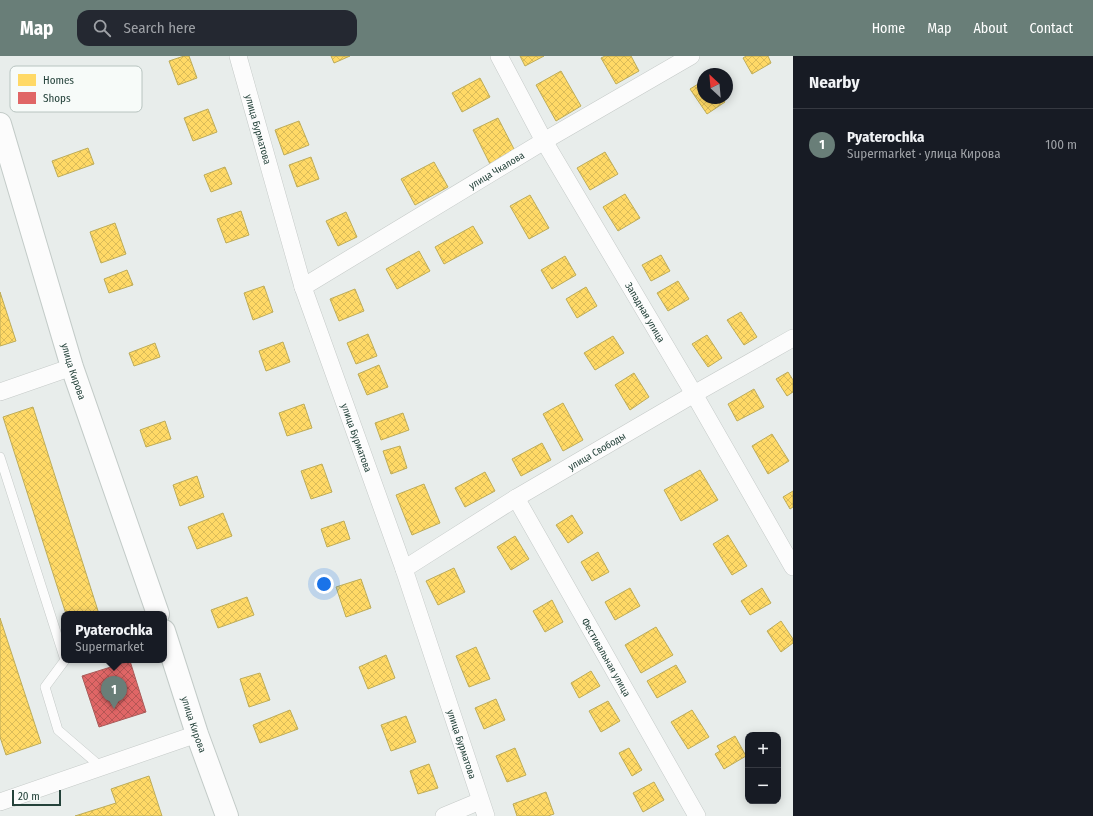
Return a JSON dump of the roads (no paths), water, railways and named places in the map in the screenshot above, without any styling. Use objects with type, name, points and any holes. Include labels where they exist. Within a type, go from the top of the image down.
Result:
[{"type":"main road","name":"улица Кирова","points":[[0,124],[72,367],[157,611]]},
{"type":"main road","name":"улица Кирова","points":[[167,640],[197,734],[227,816]]},
{"type":"street","name":"улица Бурматова","points":[[238,56],[303,287],[404,569],[483,808]]},
{"type":"street","name":"Западная улица","points":[[500,56],[544,141],[694,394],[793,568]]},
{"type":"street","name":"улица Чкалова","points":[[303,287],[544,141],[691,56]]},
{"type":"street","name":"улица Свободы","points":[[404,569],[516,498],[793,338]]},
{"type":"street","points":[[0,392],[72,367]]},
{"type":"street","name":"Фестивальная улица","points":[[516,498],[697,816]]},
{"type":"street","points":[[0,802],[197,734]]},
{"type":"street","points":[[444,816],[483,808]]},
{"type":"lane","points":[[0,457],[61,648]]},
{"type":"lane","points":[[64,663],[45,687],[58,730],[101,767]]},
{"type":"place","name":"Pyaterochka","points":[[114,709]]}]
